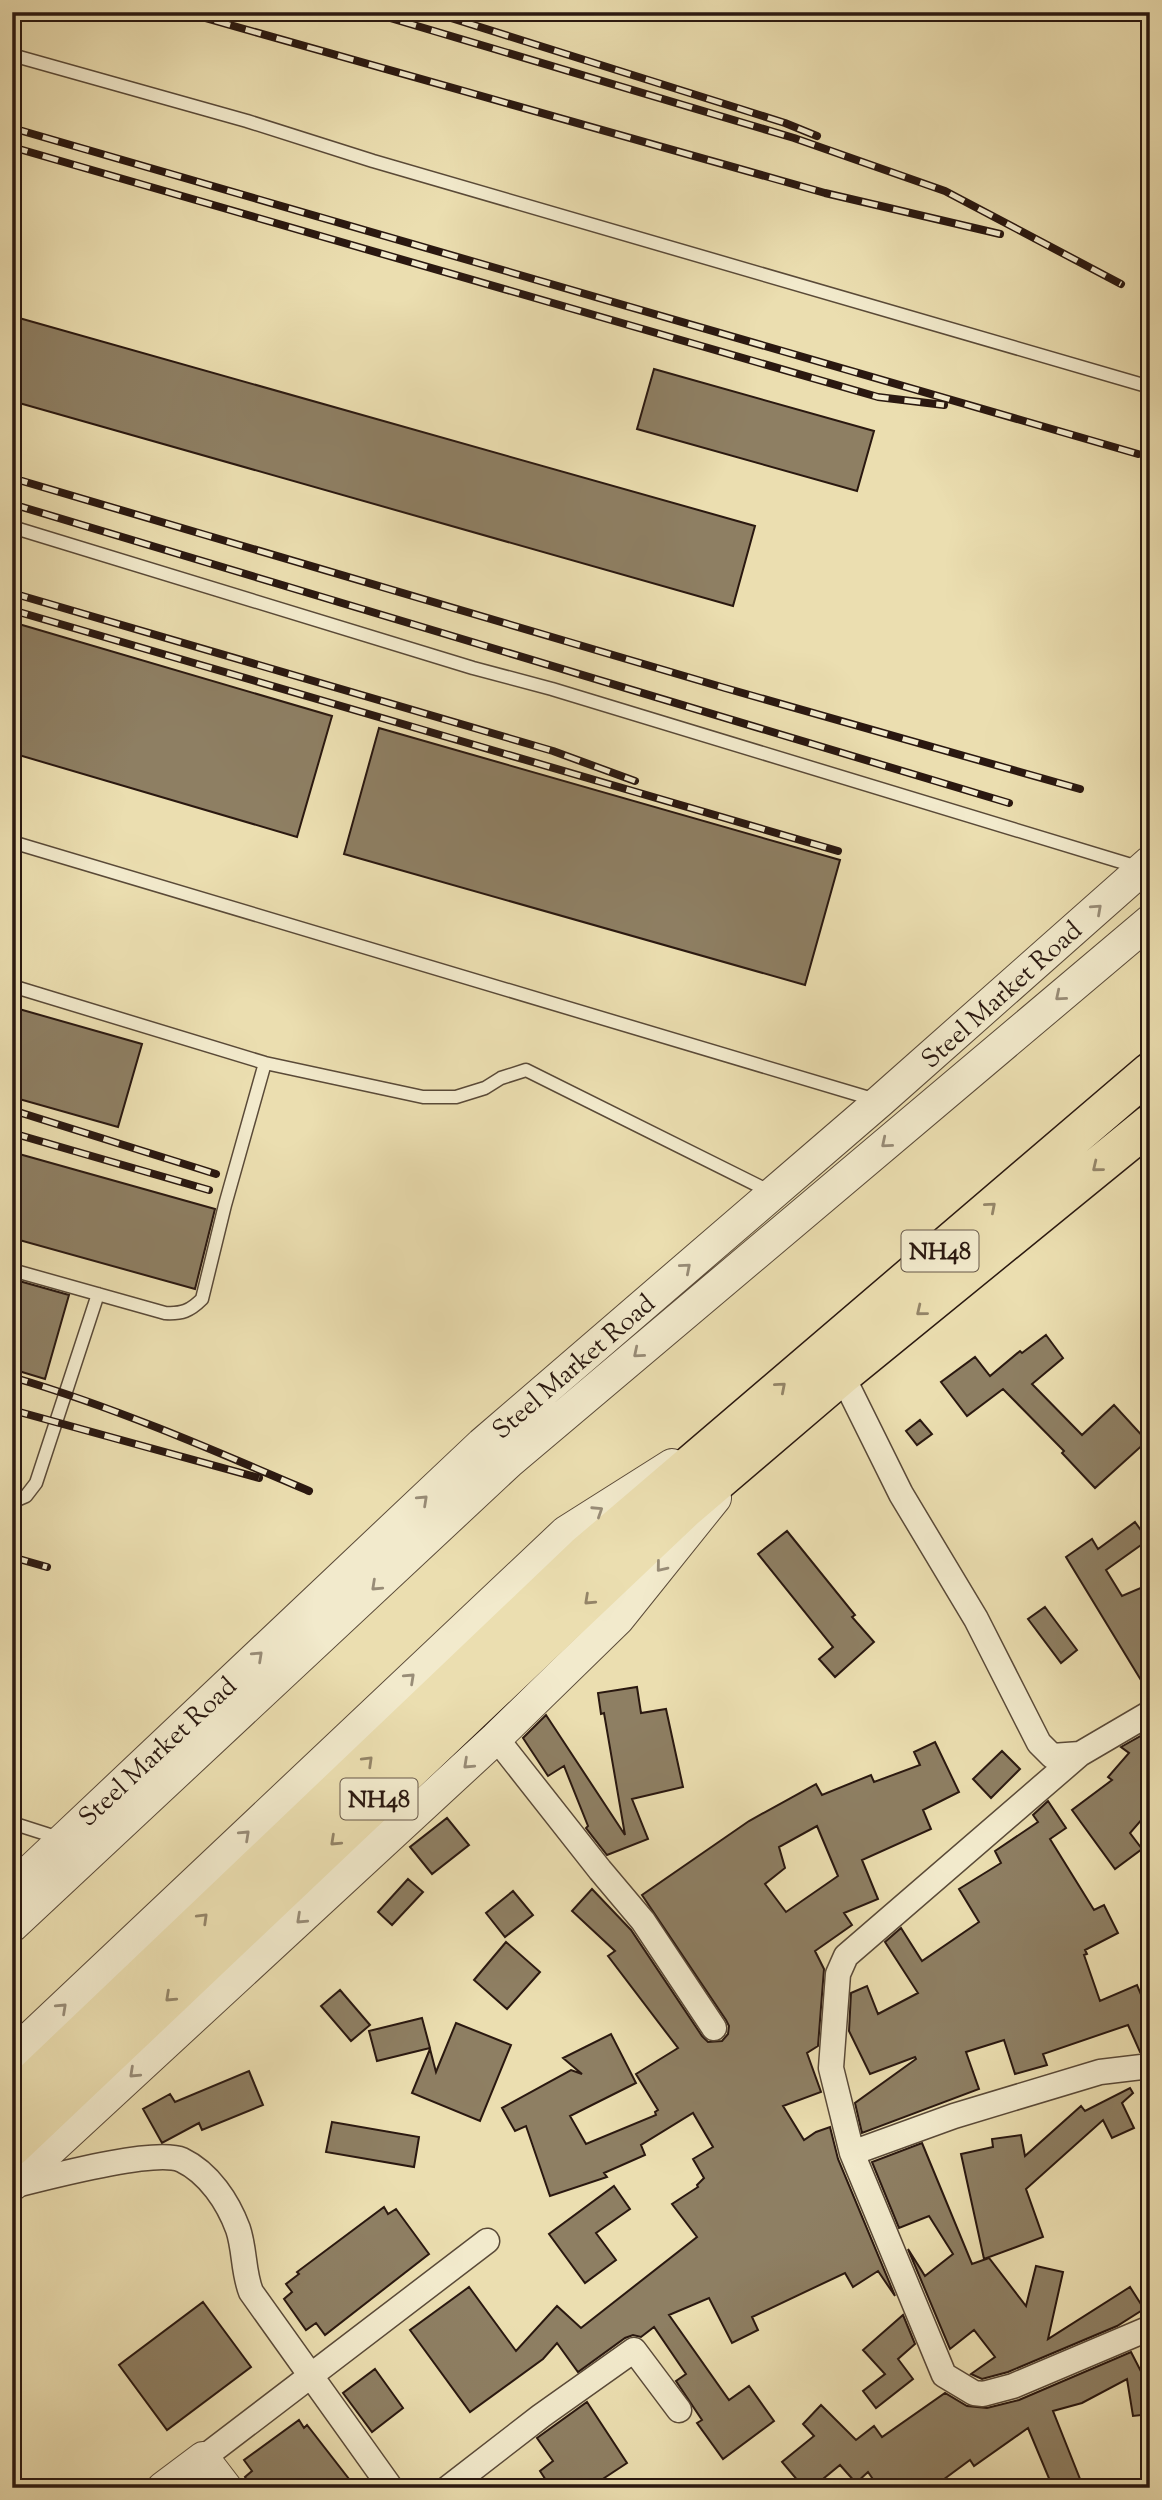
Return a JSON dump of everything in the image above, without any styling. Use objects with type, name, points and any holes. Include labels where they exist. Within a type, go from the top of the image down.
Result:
[{"type":"highway","name":"NH48","points":[[12,2147],[675,1518],[739,1443],[1150,1072]]},
{"type":"highway","name":"NH48","points":[[12,2101],[585,1555],[739,1443],[842,1375],[1150,1124]]},
{"type":"street","name":"Steel Market Road","points":[[12,1926],[79,1845],[482,1444],[879,1101],[1146,865]]},
{"type":"street","name":"Steel Market Road","points":[[12,1888],[79,1845],[509,1462],[1150,920]]},
{"type":"street","points":[[842,1375],[901,1494],[976,1619],[1039,1743],[1052,1756],[1080,1754]]},
{"type":"street","points":[[12,2186],[496,1738],[618,1619],[739,1443]]},
{"type":"street","points":[[12,2055],[566,1532],[629,1490],[739,1443]]},
{"type":"street","points":[[1150,1713],[1080,1754],[846,1956],[838,1974],[831,2068],[852,2153],[944,2375],[974,2393],[983,2394],[1013,2386],[1150,2328]]},
{"type":"street","points":[[496,1738],[643,1921],[714,2028]]},
{"type":"street","points":[[852,2153],[954,2116],[1100,2072],[1150,2066]]},
{"type":"street","points":[[12,2186],[93,2166],[155,2158],[180,2159],[204,2174],[226,2203],[239,2232],[244,2277],[251,2292],[309,2377],[391,2488]]},
{"type":"street","points":[[163,2488],[486,2241]]},
{"type":"street","points":[[448,2488],[541,2416],[634,2350],[679,2410]]},
{"type":"street","points":[[203,2458],[226,2488]]},
{"type":"lane","points":[[12,55],[247,121],[1150,387]]},
{"type":"lane","points":[[12,527],[473,668],[1146,865]]},
{"type":"lane","points":[[12,842],[879,1101]]},
{"type":"lane","points":[[12,986],[265,1063],[423,1097],[456,1097],[526,1070],[773,1193]]},
{"type":"lane","points":[[12,1270],[165,1313],[179,1314],[192,1310],[202,1299],[265,1063]]},
{"type":"lane","points":[[12,1502],[26,1496],[36,1483],[98,1294]]},
{"type":"lane","points":[[12,1823],[79,1845]]},
{"type":"building","points":[[12,316],[755,526],[733,606],[12,401]]},
{"type":"building","points":[[654,369],[874,431],[857,491],[637,429]]},
{"type":"building","points":[[12,622],[332,716],[297,837],[12,753]]},
{"type":"building","points":[[379,728],[840,860],[805,985],[344,854]]},
{"type":"building","points":[[12,1007],[142,1044],[118,1127],[12,1097]]},
{"type":"building","points":[[12,1152],[215,1209],[195,1289],[12,1238]]},
{"type":"building","points":[[12,1279],[69,1295],[45,1379],[12,1369]]},
{"type":"building","points":[[1046,1335],[1063,1358],[1032,1384],[1082,1435],[1114,1405],[1147,1441],[1095,1488],[1062,1453],[1064,1451],[1003,1389],[967,1416],[941,1382],[975,1357],[990,1376],[1020,1351],[1022,1353]]},
{"type":"building","points":[[920,1420],[932,1434],[917,1445],[906,1431]]},
{"type":"building","points":[[1135,1522],[1148,1540],[1106,1570],[1122,1596],[1150,1584],[1150,1695],[1066,1557],[1092,1539],[1098,1549]]},
{"type":"building","points":[[787,1531],[874,1642],[835,1677],[819,1659],[833,1647],[758,1554]]},
{"type":"building","points":[[1045,1607],[1077,1650],[1061,1663],[1028,1619]]},
{"type":"building","points":[[637,1687],[641,1713],[666,1709],[683,1787],[632,1799],[648,1839],[607,1855],[586,1828],[588,1826],[564,1766],[548,1776],[523,1738],[546,1715],[625,1835],[604,1713],[601,1714],[598,1693]]},
{"type":"building","points":[[1146,1733],[1150,1736],[1150,1810],[1130,1833],[1142,1849],[1115,1869],[1072,1810],[1112,1780],[1108,1777],[1129,1753],[1121,1747]]},
{"type":"building","points":[[935,1742],[959,1792],[923,1810],[931,1829],[862,1860],[878,1899],[844,1913],[852,1925],[815,1951],[824,1969],[818,2046],[807,2053],[821,2092],[783,2106],[804,2140],[830,2127],[838,2159],[895,2296],[878,2271],[853,2287],[845,2273],[752,2317],[758,2330],[732,2343],[709,2298],[669,2315],[729,2400],[749,2386],[774,2421],[723,2459],[697,2423],[702,2420],[676,2381],[686,2374],[654,2327],[641,2337],[633,2335],[625,2338],[578,2372],[557,2343],[543,2359],[470,2412],[410,2330],[469,2287],[516,2351],[557,2306],[581,2328],[697,2237],[672,2204],[698,2187],[704,2178],[693,2159],[713,2147],[693,2113],[641,2145],[645,2155],[604,2173],[607,2177],[550,2196],[526,2126],[515,2131],[502,2108],[571,2070],[582,2074],[563,2058],[611,2034],[636,2083],[570,2116],[586,2144],[656,2115],[658,2110],[636,2074],[678,2048],[608,1956],[615,1951],[572,1911],[592,1889],[631,1930],[702,2036],[708,2042],[722,2041],[728,2034],[729,2026],[726,2020],[642,1895],[749,1821],[816,1784],[822,1795],[871,1775],[874,1782],[920,1765],[914,1752]],"holes":[[[817,1826],[838,1876],[786,1912],[765,1884],[785,1868],[779,1847]]]},
{"type":"building","points":[[1002,1751],[1020,1769],[991,1798],[973,1779]]},
{"type":"building","points":[[1048,1801],[1066,1828],[1050,1839],[1094,1910],[1104,1905],[1118,1933],[1085,1950],[1087,1954],[1084,1955],[1100,2001],[1137,1985],[1150,2016],[1150,2051],[1140,2052],[1128,2025],[1043,2054],[1047,2065],[1015,2074],[1004,2040],[966,2052],[979,2089],[862,2133],[855,2103],[916,2059],[915,2057],[870,2074],[849,2031],[851,1993],[867,1986],[878,2014],[918,1993],[885,1942],[901,1928],[922,1961],[979,1922],[959,1889],[1001,1863],[995,1851],[1038,1822],[1033,1815]]},
{"type":"building","points":[[447,1818],[469,1845],[432,1874],[410,1847]]},
{"type":"building","points":[[408,1879],[423,1892],[392,1925],[378,1912]]},
{"type":"building","points":[[513,1891],[533,1915],[505,1937],[486,1913]]},
{"type":"building","points":[[506,1942],[540,1972],[507,2009],[474,1980]]},
{"type":"building","points":[[340,1990],[370,2025],[351,2041],[321,2006]]},
{"type":"building","points":[[422,2018],[430,2048],[377,2061],[369,2031]]},
{"type":"building","points":[[456,2023],[511,2045],[480,2121],[412,2093],[430,2049],[436,2072]]},
{"type":"building","points":[[249,2071],[263,2105],[202,2130],[199,2123],[162,2143],[143,2109],[170,2094],[175,2102]]},
{"type":"building","points":[[1130,2088],[1133,2093],[1122,2103],[1134,2128],[1112,2138],[1103,2120],[1026,2189],[1043,2237],[984,2259],[961,2154],[993,2147],[992,2139],[1021,2135],[1025,2156],[1081,2106],[1085,2111]]},
{"type":"building","points":[[332,2122],[419,2137],[414,2167],[326,2152]]},
{"type":"building","points":[[922,2143],[972,2264],[989,2258],[1026,2306],[1036,2266],[1063,2272],[1048,2339],[1130,2287],[1144,2309],[1117,2326],[1008,2372],[982,2379],[971,2374],[995,2357],[974,2330],[950,2349],[908,2249],[925,2276],[953,2254],[929,2216],[899,2228],[872,2162]]},
{"type":"building","points":[[614,2186],[630,2209],[596,2233],[616,2260],[585,2283],[549,2234]]},
{"type":"building","points":[[384,2207],[388,2214],[396,2209],[429,2254],[325,2335],[316,2323],[306,2330],[284,2299],[292,2292],[286,2284],[299,2274],[297,2272]]},
{"type":"building","points":[[203,2302],[251,2367],[167,2430],[119,2365]]},
{"type":"building","points":[[903,2315],[915,2344],[898,2359],[913,2379],[876,2408],[863,2391],[885,2374],[863,2350]]},
{"type":"building","points":[[1131,2352],[1150,2389],[1150,2414],[1133,2416],[1127,2379],[1082,2403],[1053,2411],[1082,2484],[1073,2488],[1053,2488],[1028,2428],[974,2466],[970,2460],[932,2488],[879,2488],[868,2472],[856,2483],[840,2465],[812,2488],[804,2488],[782,2462],[814,2436],[803,2424],[821,2405],[856,2440],[874,2426],[882,2437],[945,2393],[967,2406],[987,2408],[1019,2400]]},
{"type":"building","points":[[375,2369],[403,2408],[372,2432],[343,2393]]},
{"type":"building","points":[[587,2402],[627,2463],[589,2488],[551,2488],[540,2471],[553,2461],[537,2438]]},
{"type":"building","points":[[299,2420],[304,2428],[307,2425],[356,2488],[252,2488],[245,2477],[252,2471],[244,2460]]},
{"type":"railway","points":[[184,12],[825,193],[1000,234]]},
{"type":"railway","points":[[370,12],[794,138],[945,191],[1121,284]]},
{"type":"railway","points":[[432,12],[785,123],[817,136]]},
{"type":"railway","points":[[12,128],[1138,454]]},
{"type":"railway","points":[[12,147],[878,397],[944,405]]},
{"type":"railway","points":[[12,478],[725,688],[1080,789]]},
{"type":"railway","points":[[12,504],[1009,803]]},
{"type":"railway","points":[[12,593],[553,751],[635,781]]},
{"type":"railway","points":[[12,610],[838,851]]},
{"type":"railway","points":[[12,1110],[216,1174]]},
{"type":"railway","points":[[12,1133],[209,1190]]},
{"type":"railway","points":[[12,1377],[125,1415],[309,1491]]},
{"type":"railway","points":[[12,1410],[259,1478]]},
{"type":"railway","points":[[12,1557],[47,1567]]}]
